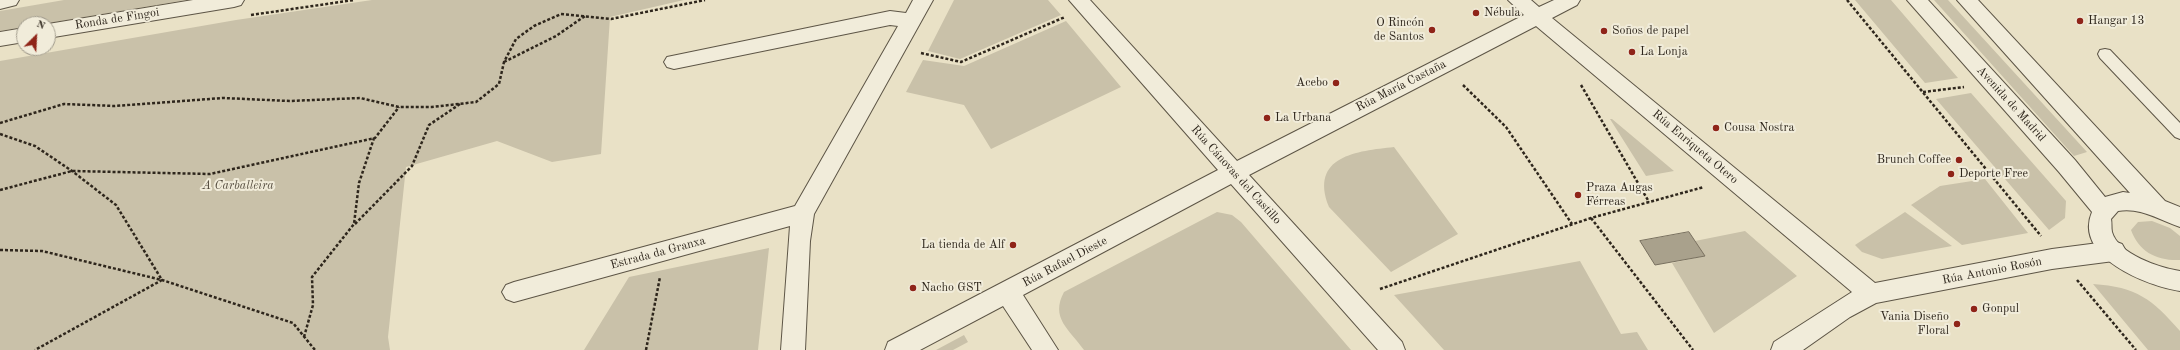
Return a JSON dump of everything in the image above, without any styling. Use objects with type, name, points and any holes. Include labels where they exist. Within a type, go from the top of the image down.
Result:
[{"type":"street","points":[[0,2],[9,0]]},
{"type":"street","name":"Ronda de Fingoi","points":[[56,30],[234,0]]},
{"type":"street","points":[[793,350],[799,241],[803,213],[923,0]]},
{"type":"street","name":"Rúa Enriqueta Otero","points":[[1518,0],[1871,294]]},
{"type":"street","name":"Rúa María Castaña","points":[[1232,173],[1537,15],[1570,0]]},
{"type":"street","name":"Avenida de Madrid","points":[[1917,0],[2067,166],[2103,210]]},
{"type":"street","points":[[1967,0],[2157,206]]},
{"type":"street","name":"Rúa Cánovas del Castillo","points":[[1073,8],[1232,173],[1393,350]]},
{"type":"street","points":[[674,62],[890,18],[911,21]]},
{"type":"street","points":[[0,39],[16,36]]},
{"type":"street","name":"Rúa Rafael Dieste","points":[[897,350],[1008,293],[1232,173]]},
{"type":"street","points":[[2177,284],[2140,270],[2114,251],[2105,240],[2100,228],[2100,218],[2103,210],[2111,204],[2124,201],[2140,202],[2157,206],[2180,218]]},
{"type":"street","name":"Estrada da Granxa","points":[[514,292],[803,213]]},
{"type":"street","name":"Rúa Antonio Rosón","points":[[1783,350],[1842,310],[1871,294],[2052,259],[2114,251]]},
{"type":"street","points":[[1008,293],[1046,350]]},
{"type":"lane","points":[[2105,54],[2180,133]]},
{"type":"path","points":[[0,123],[64,104],[115,106],[223,98],[290,101],[360,98],[399,107],[476,102],[499,84],[504,62],[516,39],[534,26],[561,14],[586,15],[611,19],[705,0]]},
{"type":"path","points":[[1846,0],[2042,238]]},
{"type":"path","points":[[897,48],[961,62],[1073,8]]},
{"type":"path","points":[[504,62],[556,36],[586,15]]},
{"type":"path","points":[[1578,79],[1649,202]]},
{"type":"path","points":[[1463,85],[1506,127],[1572,224]]},
{"type":"path","points":[[1922,92],[1971,86]]},
{"type":"path","points":[[304,337],[313,305],[312,277],[354,224],[412,166],[429,126],[460,104]]},
{"type":"path","points":[[354,224],[359,183],[375,138],[399,107]]},
{"type":"path","points":[[0,134],[35,146],[72,171],[116,205],[162,280]]},
{"type":"path","points":[[0,190],[72,171],[210,174],[375,138]]},
{"type":"path","points":[[1380,289],[1591,218],[1704,187]]},
{"type":"path","points":[[1591,218],[1693,350]]},
{"type":"path","points":[[0,250],[42,251],[162,280],[293,323],[315,350]]},
{"type":"path","points":[[646,350],[664,251]]},
{"type":"path","points":[[35,350],[162,280]]},
{"type":"path","points":[[2077,280],[2136,350]]},
{"type":"green space","points":[[64,0],[186,0],[56,22],[56,16],[16,16],[16,28],[0,31],[0,11]]},
{"type":"green space","name":"A Carballeira","points":[[372,0],[684,0],[610,17],[601,154],[552,162],[497,141],[406,167],[388,337],[390,350],[0,350],[0,61],[29,56],[56,56],[56,51],[236,20]]},
{"type":"green space","points":[[954,0],[1048,0],[1061,15],[960,59],[928,51]]},
{"type":"green space","points":[[1855,0],[1891,0],[1958,78],[1925,83]]},
{"type":"green space","points":[[1934,0],[1948,0],[2087,152],[2074,156]]},
{"type":"green space","points":[[1066,21],[1121,87],[991,149],[964,105],[906,92],[923,60],[964,66]]},
{"type":"green space","points":[[1971,93],[2066,201],[2065,218],[2049,230],[1936,99]]},
{"type":"green space","points":[[1610,119],[1612,119],[1674,171],[1646,176]]},
{"type":"green space","points":[[1394,147],[1458,234],[1391,272],[1329,207],[1325,190],[1326,177],[1331,167],[1340,159],[1365,151]]},
{"type":"green space","points":[[1985,179],[2028,233],[1962,245],[1911,205],[1940,186]]},
{"type":"green space","points":[[1217,212],[1232,215],[1241,222],[1351,350],[1084,350],[1067,329],[1060,316],[1060,301],[1064,292]]},
{"type":"green space","points":[[1905,212],[1952,246],[1882,259],[1862,252],[1855,245]]},
{"type":"green space","points":[[2152,221],[2170,228],[2180,236],[2180,260],[2156,257],[2144,249],[2134,238],[2131,230],[2138,222]]},
{"type":"green space","points":[[1745,231],[1797,276],[1714,333],[1672,263],[1705,256],[1695,241]]},
{"type":"green space","points":[[769,248],[758,350],[584,350],[629,277]]},
{"type":"green space","points":[[1580,261],[1621,334],[1637,332],[1648,350],[1444,350],[1394,295]]},
{"type":"green space","points":[[2093,284],[2121,288],[2152,303],[2180,331],[2180,350],[2148,350]]},
{"type":"green space","points":[[964,335],[968,342],[953,350],[936,350]]},
{"type":"shaded area","points":[[1689,232],[1705,256],[1655,265],[1640,241]]},
{"type":"place","name":"Nébula","points":[[1476,13]]},
{"type":"place","name":"Hangar 13","points":[[2080,21]]},
{"type":"place","name":"O Rincón de Santos","points":[[1432,30]]},
{"type":"place","name":"Soños de papel","points":[[1604,31]]},
{"type":"place","name":"La Lonja","points":[[1632,52]]},
{"type":"place","name":"Acebo","points":[[1336,83]]},
{"type":"place","name":"La Urbana","points":[[1267,118]]},
{"type":"place","name":"Cousa Nostra","points":[[1716,128]]},
{"type":"place","name":"Brunch Coffee","points":[[1959,160]]},
{"type":"place","name":"Deporte Free","points":[[1951,174]]},
{"type":"place","name":"Praza Augas Férreas","points":[[1578,195]]},
{"type":"place","name":"La tienda de Alf","points":[[1013,245]]},
{"type":"place","name":"Nacho GST","points":[[913,288]]},
{"type":"place","name":"Gonpul","points":[[1974,309]]},
{"type":"place","name":"Vania Diseño Floral","points":[[1957,324]]}]
